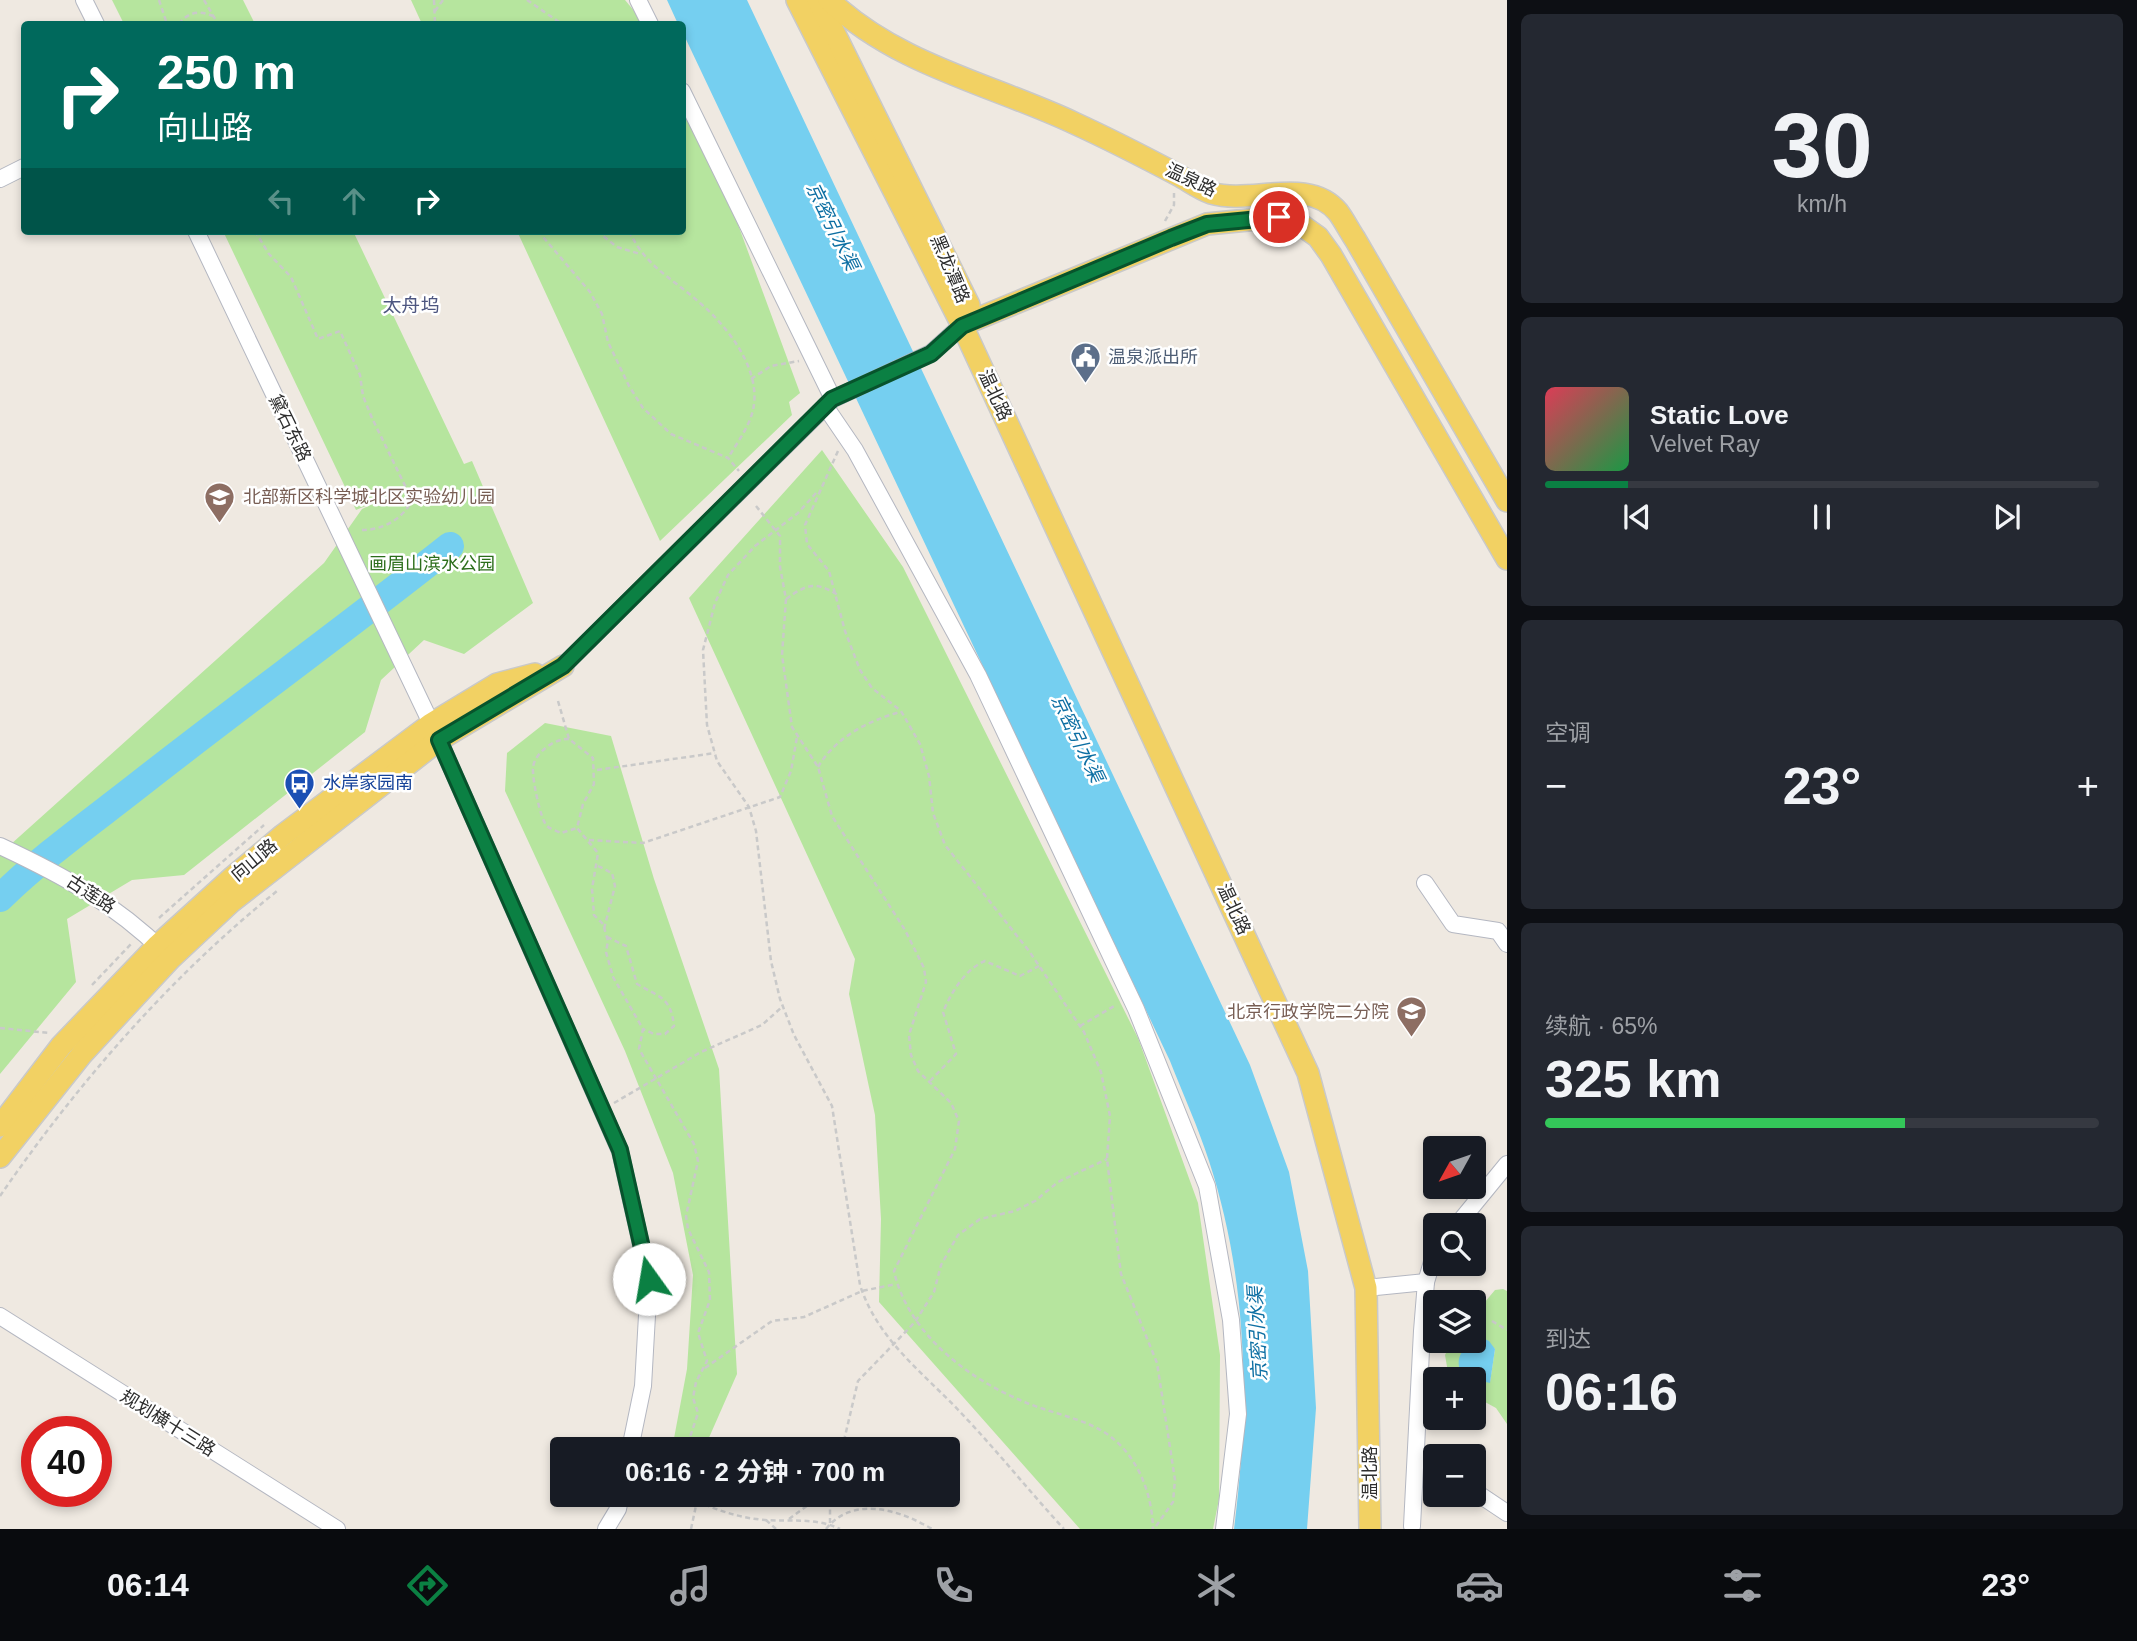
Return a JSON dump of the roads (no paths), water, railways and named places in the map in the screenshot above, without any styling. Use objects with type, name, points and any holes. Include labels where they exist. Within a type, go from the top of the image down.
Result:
[{"type":"main road","name":"黑龙潭路","points":[[797,0],[962,326]]},
{"type":"main road","name":"黑龙潭路","points":[[818,0],[969,305],[962,326]]},
{"type":"main road","name":"温泉路","points":[[829,0],[851,22],[879,40],[932,66],[1072,122],[1209,192],[1236,198],[1306,194],[1322,199],[1337,211],[1355,239],[1507,501]]},
{"type":"main road","name":"温泉路","points":[[962,326],[1207,224],[1279,217],[1304,227],[1318,237],[1332,255],[1507,559]]},
{"type":"main road","points":[[1332,255],[1330,237],[1335,230],[1344,228],[1355,239]]},
{"type":"main road","name":"温北路","points":[[962,326],[1308,1073],[1366,1288],[1370,1529]]},
{"type":"main road","name":"向山路","points":[[0,1126],[61,1046],[164,952],[283,835],[435,732],[497,684],[563,666]]},
{"type":"main road","name":"向山路","points":[[0,1157],[164,952]]},
{"type":"street","points":[[84,0],[94,21]]},
{"type":"street","points":[[638,0],[648,21]]},
{"type":"street","points":[[686,99],[817,367],[829,402],[846,436],[978,675],[1130,997],[1207,1186],[1231,1320],[1238,1413],[1224,1529]]},
{"type":"street","points":[[0,179],[21,168]]},
{"type":"street","name":"黛石东路","points":[[197,235],[435,732],[620,1150],[649,1279],[643,1386],[632,1437]]},
{"type":"street","points":[[829,402],[931,354],[962,326]]},
{"type":"street","name":"向山路","points":[[563,666],[829,402]]},
{"type":"street","name":"古莲路","points":[[0,846],[64,876],[131,920],[164,952]]},
{"type":"street","points":[[1425,883],[1453,924],[1498,931],[1507,944]]},
{"type":"street","points":[[1467,1213],[1507,1164]]},
{"type":"street","points":[[1412,1526],[1428,1276]]},
{"type":"street","points":[[1366,1288],[1426,1282]]},
{"type":"street","name":"规划横十三路","points":[[0,1316],[337,1529]]},
{"type":"street","points":[[1418,1454],[1423,1457]]},
{"type":"street","points":[[1486,1499],[1507,1513]]},
{"type":"street","points":[[606,1529],[618,1507]]},
{"type":"water","name":"京密引水渠","points":[[667,0],[747,0],[1250,1065],[1289,1172],[1308,1271],[1316,1408],[1307,1529],[1234,1529],[1242,1436],[1242,1343],[1232,1252],[1222,1206],[1200,1136],[1170,1061],[686,39],[686,21],[677,21]]},
{"type":"water","points":[[1486,1340],[1489,1341],[1495,1349],[1490,1383],[1486,1382],[1486,1367],[1460,1367],[1462,1353],[1486,1353]]},
{"type":"waterway","points":[[0,898],[69,839],[450,546]]},
{"type":"place","name":"温泉派出所","points":[[1085,384]]},
{"type":"place","name":"北部新区科学城北区实验幼儿园","points":[[220,524]]},
{"type":"place","name":"水岸家园南","points":[[300,810]]},
{"type":"place","name":"北京行政学院二分院","points":[[1412,1039]]},
{"type":"district","name":"太舟坞","points":[[411,305]]},
{"type":"park label","name":"画眉山滨水公园","points":[[432,564]]}]
